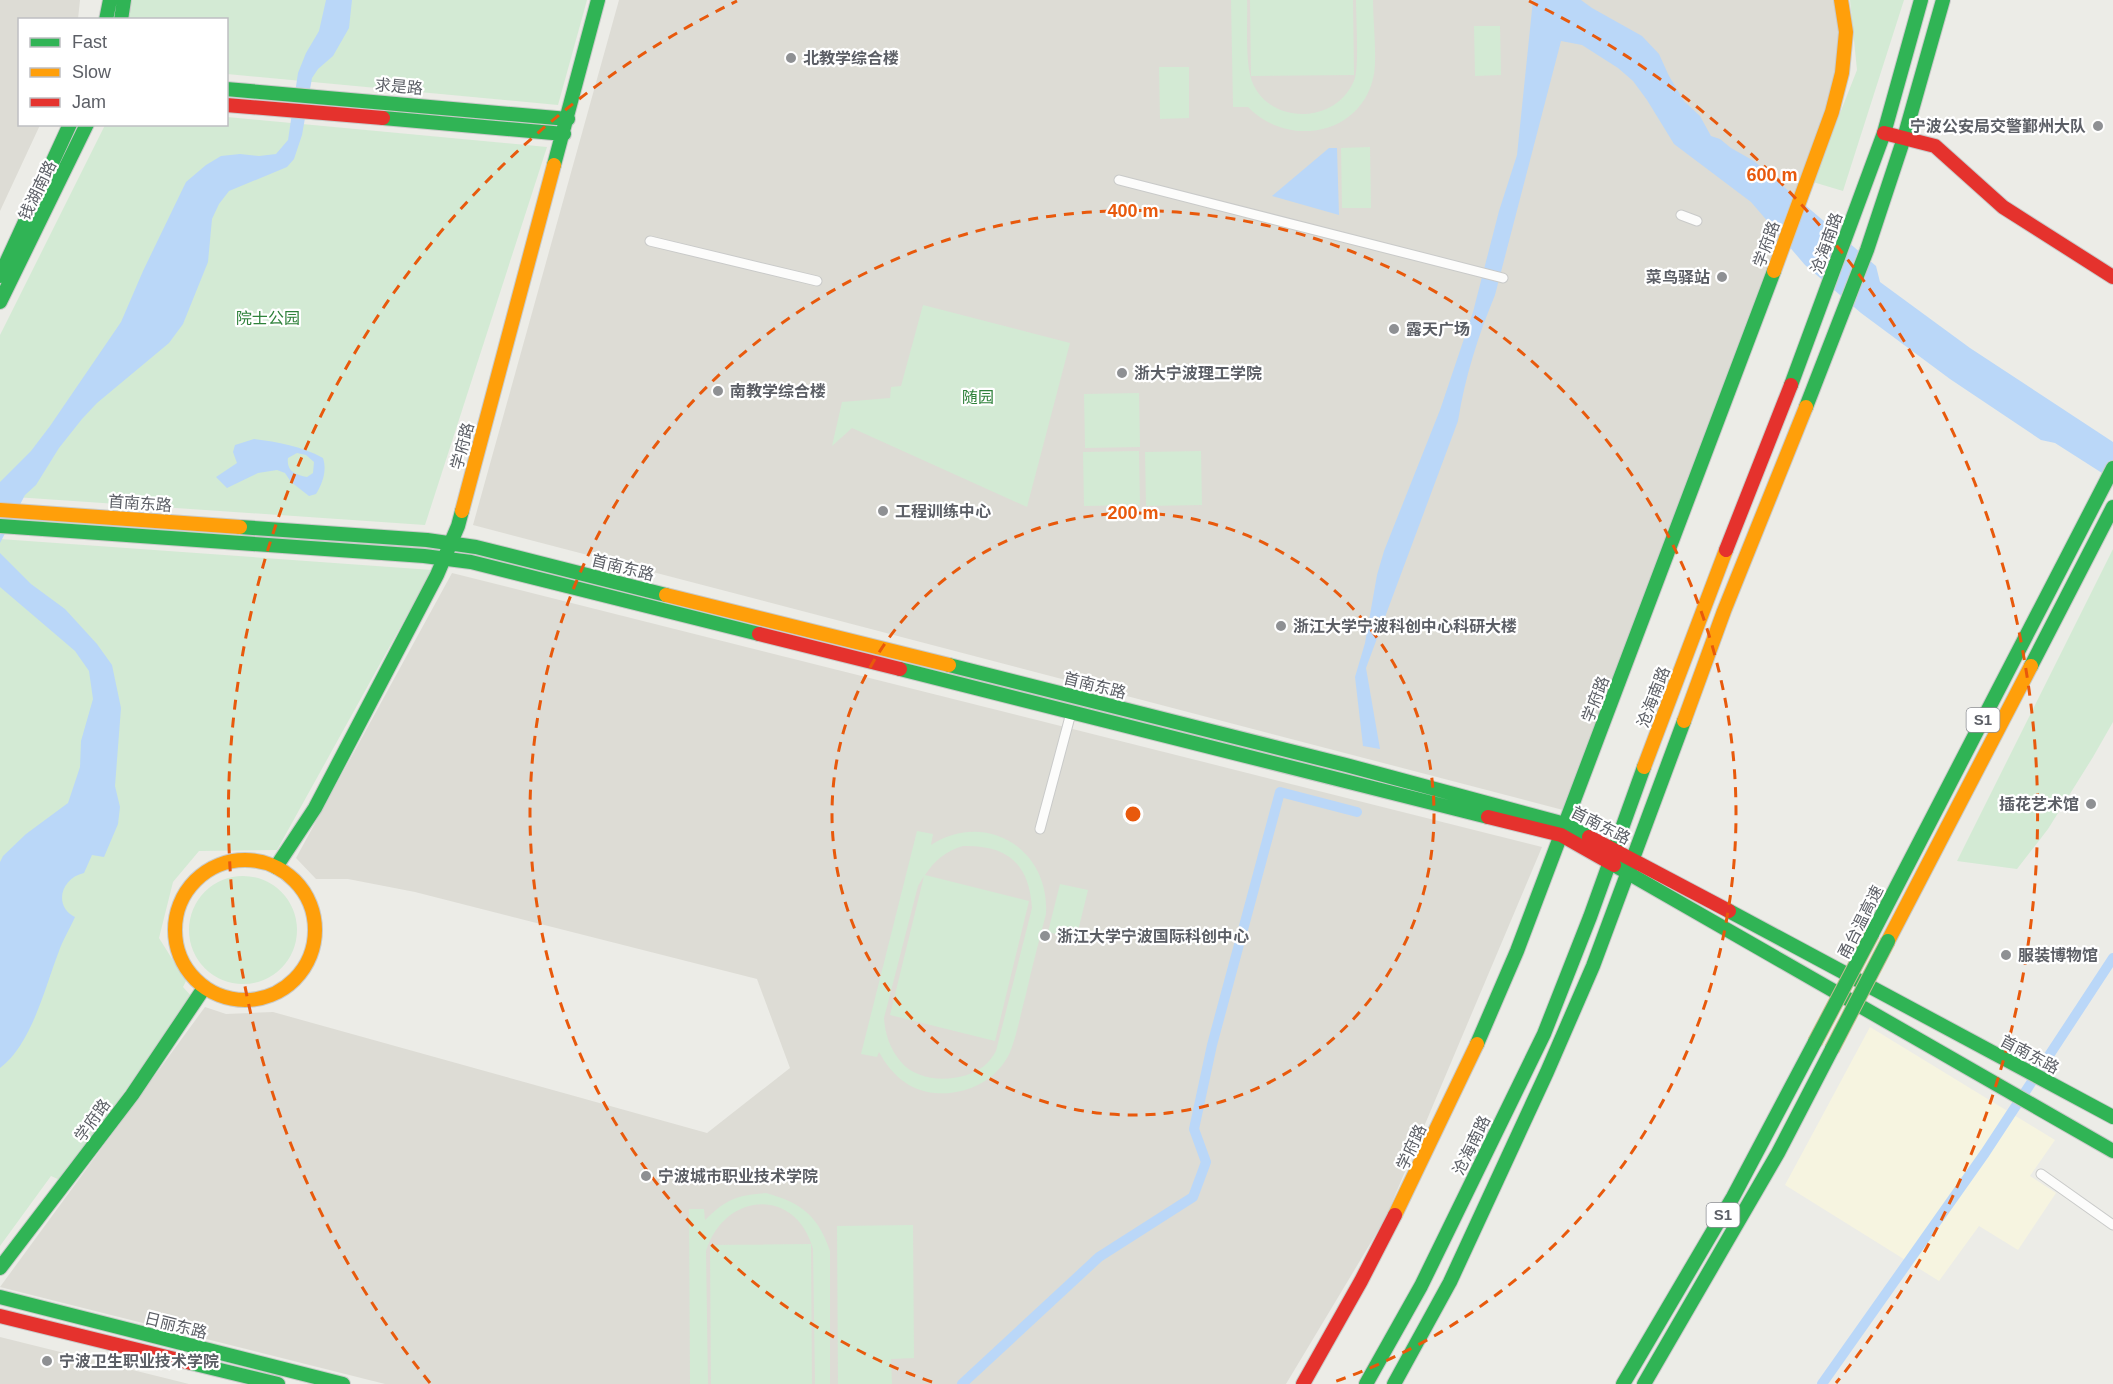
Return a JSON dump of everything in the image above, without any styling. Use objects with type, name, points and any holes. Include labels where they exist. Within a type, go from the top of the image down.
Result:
[{"type":"main road","points":[[106,18],[110,0]]},
{"type":"main road","points":[[121,18],[124,0]]},
{"type":"main road","name":"学府路","points":[[276,867],[315,808],[437,576],[458,526],[598,0]]},
{"type":"main road","name":"学府路","points":[[1303,1384],[1361,1281],[1415,1176],[1464,1073],[1517,951],[1832,112],[1842,73],[1846,32],[1841,0]]},
{"type":"main road","name":"沧海南路","points":[[1366,1384],[1421,1286],[1544,1034],[1826,291],[1884,132],[1922,0]]},
{"type":"main road","points":[[1394,1384],[1450,1282],[1593,966],[1725,611],[1867,250],[1904,138],[1943,0]]},
{"type":"main road","name":"求是路","points":[[228,89],[568,118]]},
{"type":"main road","name":"求是路","points":[[228,105],[564,134]]},
{"type":"main road","name":"钱湖南路","points":[[0,276],[69,126]]},
{"type":"main road","name":"钱湖南路","points":[[0,302],[86,126]]},
{"type":"main road","points":[[1884,132],[1935,146],[2003,207],[2113,277]]},
{"type":"main road","name":"甬台温高速","points":[[1623,1384],[1733,1197],[2113,468]]},
{"type":"main road","name":"首南东路","points":[[0,510],[427,540],[476,547],[1346,765],[1563,829],[2113,1150]]},
{"type":"main road","name":"甬台温高速","points":[[1644,1384],[1778,1153],[2110,512]]},
{"type":"main road","name":"首南东路","points":[[0,526],[471,562],[1071,713],[1563,829]]},
{"type":"main road","points":[[251,860],[276,867],[295,881],[311,907],[315,921],[314,945],[306,966],[291,984],[271,995],[248,1000],[225,998],[204,988],[186,969],[176,945],[175,919],[184,894],[202,875],[225,863],[251,860]]},
{"type":"main road","name":"首南东路","points":[[1630,867],[1850,976],[2113,1117]]},
{"type":"main road","name":"学府路","points":[[0,1268],[177,1032],[204,988]]},
{"type":"main road","name":"日丽东路","points":[[0,1298],[343,1384]]},
{"type":"main road","name":"日丽东路","points":[[0,1316],[278,1384]]},
{"type":"street","points":[[1119,180],[1503,278]]},
{"type":"street","points":[[1681,215],[1697,221]]},
{"type":"street","points":[[650,241],[818,281]]},
{"type":"street","points":[[1040,830],[1071,713]]},
{"type":"street","points":[[2041,1174],[2113,1225]]},
{"type":"shaded area","points":[[0,0],[80,0],[78,18],[18,18],[18,126],[40,126],[0,211]]},
{"type":"shaded area","name":"浙大宁波理工学院","points":[[619,0],[1836,0],[1842,73],[1563,810],[473,525]]},
{"type":"shaded area","points":[[452,573],[1542,847],[1385,1219],[1286,1384],[385,1384],[0,1287],[205,1007],[226,1014],[273,1012],[707,1133],[790,1068],[757,979],[415,892],[348,879],[316,879],[296,858]]},
{"type":"shaded area","points":[[1870,1027],[2055,1140],[2030,1176],[2056,1193],[2018,1250],[1979,1226],[1939,1281],[1785,1185]]},
{"type":"shaded area","name":"宁波卫生职业技术学院","points":[[0,1337],[189,1384],[0,1384]]},
{"type":"green space","points":[[131,0],[587,0],[558,105],[228,74],[228,18],[128,18]]},
{"type":"green space","points":[[1231,0],[1247,0],[1248,57],[1254,86],[1264,99],[1277,108],[1291,113],[1307,114],[1322,111],[1336,104],[1347,93],[1356,71],[1356,0],[1373,0],[1374,74],[1367,95],[1355,111],[1340,122],[1322,129],[1303,131],[1283,128],[1265,120],[1248,107],[1233,107]]},
{"type":"green space","points":[[1250,0],[1353,0],[1354,75],[1251,76]]},
{"type":"green space","points":[[1850,0],[1904,0],[1843,191],[1813,182],[1857,70]]},
{"type":"green space","points":[[1474,26],[1500,26],[1501,75],[1475,76]]},
{"type":"green space","points":[[1159,67],[1189,67],[1189,118],[1160,119]]},
{"type":"green space","name":"院士公园","points":[[228,117],[547,147],[425,525],[0,496],[0,335],[104,126],[228,126]]},
{"type":"green space","points":[[1370,147],[1371,208],[1342,208],[1341,148]]},
{"type":"green space","name":"随园","points":[[923,305],[1070,343],[1027,507],[852,428],[832,446],[842,402],[890,398],[891,387],[901,386]]},
{"type":"green space","points":[[1139,393],[1140,447],[1085,448],[1084,394]]},
{"type":"green space","points":[[1139,451],[1140,505],[1084,506],[1083,452]]},
{"type":"green space","points":[[1201,451],[1202,505],[1146,506],[1145,452]]},
{"type":"green space","points":[[0,539],[432,570],[277,850],[199,851],[173,882],[159,938],[186,981],[183,987],[193,998],[60,1180],[51,1176],[0,1246]]},
{"type":"green space","points":[[2113,549],[2113,722],[2048,829],[2017,869],[1957,861]]},
{"type":"green space","points":[[917,831],[933,834],[931,845],[952,835],[973,832],[993,834],[1011,842],[1026,854],[1037,871],[1044,891],[1046,914],[1016,1034],[1007,1058],[1000,1068],[971,1088],[959,1092],[935,1093],[917,1089],[902,1080],[879,1052],[877,1057],[861,1054]],"holes":[[[963,846],[1003,853],[1013,860],[1026,879],[1032,908],[996,1051],[986,1064],[965,1076],[941,1079],[930,1077],[909,1069],[897,1057],[889,1041],[884,1018],[918,886],[924,876],[890,1015],[995,1041],[1029,901],[925,875],[946,853]]]},
{"type":"green space","points":[[243,876],[264,880],[281,892],[293,909],[297,930],[293,951],[281,968],[264,980],[243,984],[222,980],[205,968],[193,951],[189,930],[193,909],[205,892],[222,880]]},
{"type":"green space","points":[[1060,884],[1088,890],[1076,939],[1048,932]]},
{"type":"green space","points":[[766,1193],[790,1201],[807,1213],[820,1229],[830,1251],[830,1384],[815,1384],[813,1249],[804,1229],[792,1215],[777,1207],[760,1204],[744,1208],[728,1217],[715,1231],[706,1251],[708,1384],[690,1384],[689,1209],[704,1209],[705,1220],[732,1199]]},
{"type":"green space","points":[[913,1225],[914,1358],[891,1359],[892,1384],[838,1384],[837,1226]]},
{"type":"green space","points":[[811,1244],[812,1384],[711,1384],[710,1245]]},
{"type":"water","points":[[326,0],[352,0],[349,28],[333,56],[318,69],[312,78],[302,135],[294,159],[287,167],[229,191],[219,204],[212,219],[208,262],[183,324],[169,343],[97,403],[82,419],[59,448],[36,485],[25,495],[0,543],[0,482],[31,451],[50,426],[121,322],[186,182],[221,156],[276,154],[288,140],[298,73],[319,31]]},
{"type":"water","points":[[1533,0],[1581,0],[1642,36],[1659,54],[1684,101],[1700,116],[1711,136],[1720,139],[1754,161],[1876,266],[1880,282],[1970,348],[2113,442],[2113,480],[2055,443],[2041,440],[1950,379],[1861,313],[1805,265],[1751,202],[1674,144],[1633,81],[1618,68],[1582,45],[1561,41],[1495,295],[1473,357],[1458,421],[1366,668],[1380,749],[1363,746],[1355,677],[1365,643],[1377,575],[1384,551],[1440,410],[1473,312],[1499,211],[1517,155]]},
{"type":"water","points":[[1329,148],[1337,148],[1339,215],[1272,196]]},
{"type":"water","points":[[254,439],[263,440],[298,448],[323,458],[324,472],[316,494],[309,496],[291,482],[285,473],[277,470],[258,473],[227,488],[216,477],[237,463],[233,452],[235,445]],"holes":[[[297,453],[306,455],[314,462],[313,473],[307,477],[293,472],[288,462],[288,458]]]},
{"type":"water","points":[[0,553],[31,584],[65,609],[97,644],[112,665],[121,708],[115,786],[120,807],[118,824],[104,857],[92,855],[84,873],[70,880],[65,886],[62,900],[68,912],[75,917],[29,1030],[21,1045],[0,1068],[0,862],[3,856],[26,834],[68,803],[80,767],[81,741],[93,699],[89,671],[75,651],[0,587]]},
{"type":"waterway","points":[[962,1384],[1099,1257],[1193,1197],[1206,1162],[1194,1129],[1212,1045],[1280,792],[1357,812]]},
{"type":"waterway","points":[[1822,1384],[1985,1153],[2113,958]]},
{"type":"traffic: fast","points":[[106,18],[110,0]]},
{"type":"traffic: fast","points":[[121,18],[124,0]]},
{"type":"traffic: fast","points":[[554,165],[598,0]]},
{"type":"traffic: fast","points":[[1791,385],[1884,133],[1921,0]]},
{"type":"traffic: fast","points":[[1806,407],[1867,250],[1904,138],[1943,0]]},
{"type":"traffic: fast","points":[[228,89],[568,119]]},
{"type":"traffic: fast","points":[[383,118],[564,134]]},
{"type":"traffic: fast","points":[[0,276],[69,126]]},
{"type":"traffic: fast","points":[[0,302],[86,126]]},
{"type":"traffic: fast","points":[[1477,1044],[1517,951],[1774,271]]},
{"type":"traffic: fast","points":[[1872,934],[2113,468]]},
{"type":"traffic: fast","points":[[2031,666],[2113,507]]},
{"type":"traffic: fast","points":[[276,867],[315,808],[437,575],[462,511]]},
{"type":"traffic: fast","points":[[0,526],[424,556],[471,562],[759,634]]},
{"type":"traffic: fast","points":[[240,527],[427,540],[476,547],[666,595]]},
{"type":"traffic: fast","points":[[949,665],[1346,765],[1565,824],[1589,837]]},
{"type":"traffic: fast","points":[[900,669],[1488,817]]},
{"type":"traffic: fast","points":[[1394,1384],[1450,1282],[1547,1072],[1593,966],[1684,721]]},
{"type":"traffic: fast","points":[[1366,1384],[1421,1286],[1544,1034],[1590,917],[1644,767]]},
{"type":"traffic: fast","points":[[1614,865],[2113,1151]]},
{"type":"traffic: fast","points":[[1729,911],[2113,1117]]},
{"type":"traffic: fast","points":[[1815,1042],[1872,934]]},
{"type":"traffic: fast","points":[[1832,1049],[1888,941]]},
{"type":"traffic: fast","points":[[0,1268],[132,1095],[204,988]]},
{"type":"traffic: fast","points":[[1623,1384],[1733,1197],[1815,1042]]},
{"type":"traffic: fast","points":[[1644,1384],[1778,1153],[1832,1049]]},
{"type":"traffic: fast","points":[[0,1297],[343,1384]]},
{"type":"traffic: fast","points":[[191,1363],[278,1384]]},
{"type":"traffic: slow","points":[[1774,271],[1832,112],[1842,73],[1846,32],[1841,0]]},
{"type":"traffic: slow","points":[[462,511],[554,165]]},
{"type":"traffic: slow","points":[[1684,721],[1724,611],[1806,407]]},
{"type":"traffic: slow","points":[[0,510],[240,527]]},
{"type":"traffic: slow","points":[[1644,767],[1726,550]]},
{"type":"traffic: slow","points":[[666,595],[949,665]]},
{"type":"traffic: slow","points":[[1888,941],[2031,666]]},
{"type":"traffic: slow","points":[[245,860],[272,866],[284,872],[294,881],[303,891],[309,903],[315,930],[309,957],[303,969],[294,979],[284,988],[272,994],[245,1000],[218,994],[206,988],[196,979],[187,969],[181,957],[175,930],[181,903],[187,891],[196,881],[206,872],[218,866],[245,860]]},
{"type":"traffic: slow","points":[[1395,1215],[1477,1044]]},
{"type":"traffic: jam","points":[[228,105],[383,118]]},
{"type":"traffic: jam","points":[[1884,133],[1935,146],[2003,207],[2113,277]]},
{"type":"traffic: jam","points":[[1726,550],[1791,385]]},
{"type":"traffic: jam","points":[[759,634],[900,669]]},
{"type":"traffic: jam","points":[[1488,817],[1561,835],[1614,865]]},
{"type":"traffic: jam","points":[[1589,837],[1729,911]]},
{"type":"traffic: jam","points":[[1303,1384],[1395,1215]]},
{"type":"traffic: jam","points":[[0,1316],[191,1363]]},
{"type":"place","name":"北教学综合楼","points":[[791,58]]},
{"type":"place","name":"宁波公安局交警鄞州大队","points":[[2098,126]]},
{"type":"place","name":"菜鸟驿站","points":[[1722,277]]},
{"type":"place","name":"露天广场","points":[[1394,329]]},
{"type":"place","name":"浙大宁波理工学院","points":[[1122,373]]},
{"type":"place","name":"南教学综合楼","points":[[718,391]]},
{"type":"place","name":"工程训练中心","points":[[883,511]]},
{"type":"place","name":"浙江大学宁波科创中心科研大楼","points":[[1281,626]]},
{"type":"place","name":"插花艺术馆","points":[[2091,804]]},
{"type":"place","name":"浙江大学宁波国际科创中心","points":[[1045,936]]},
{"type":"place","name":"服装博物馆","points":[[2006,955]]},
{"type":"place","name":"宁波城市职业技术学院","points":[[646,1176]]},
{"type":"place","name":"宁波卫生职业技术学院","points":[[47,1361]]}]
